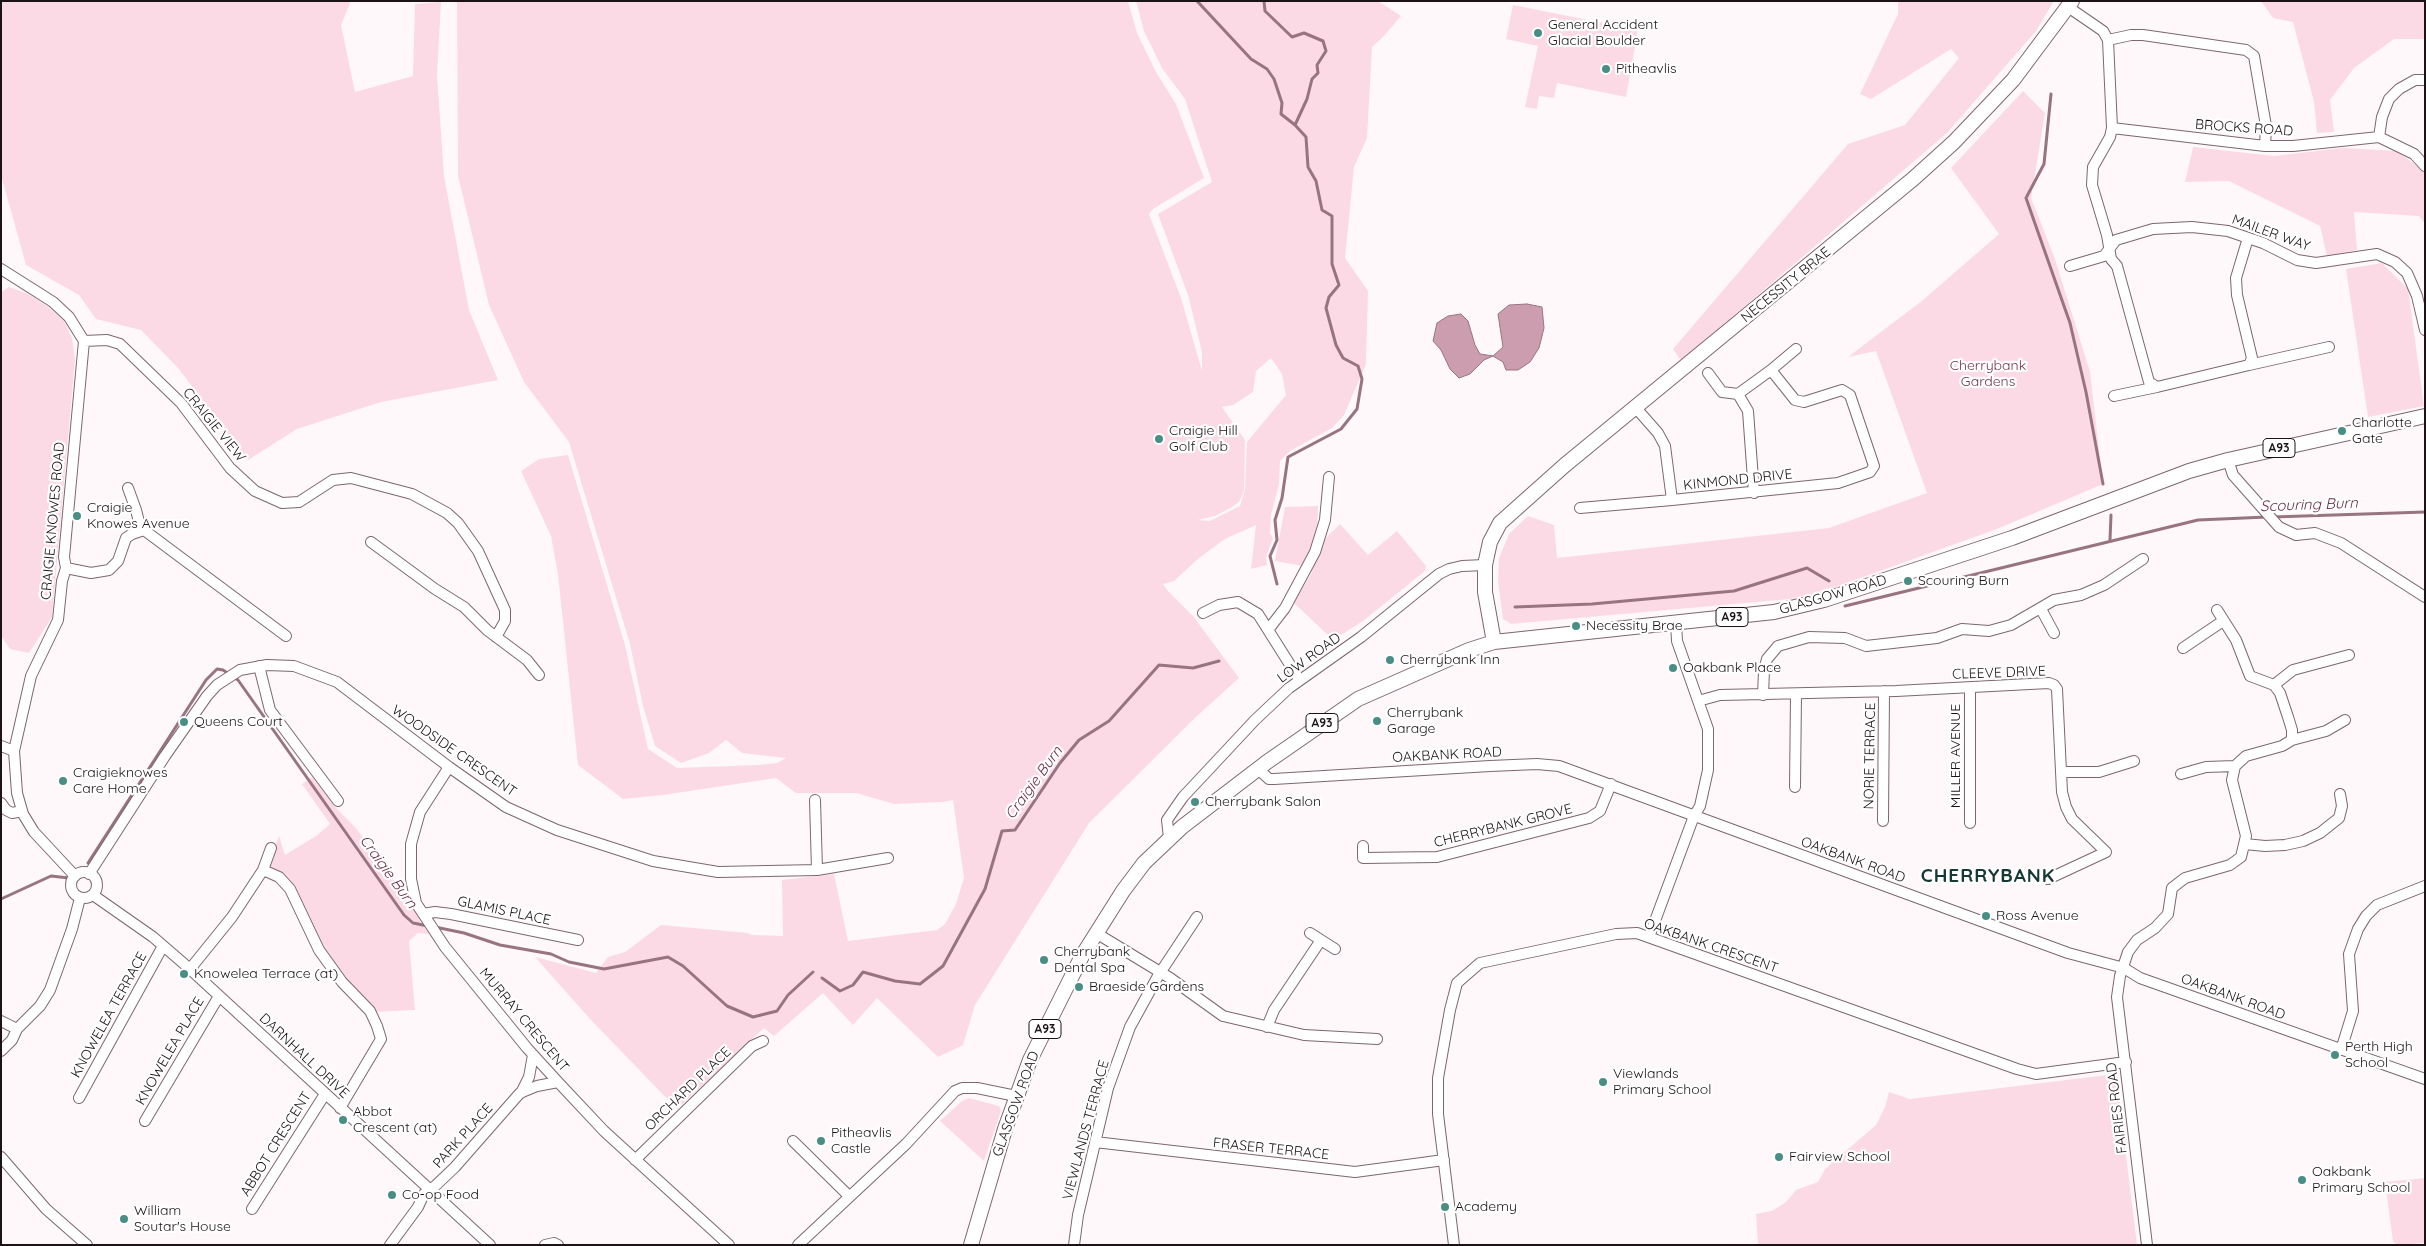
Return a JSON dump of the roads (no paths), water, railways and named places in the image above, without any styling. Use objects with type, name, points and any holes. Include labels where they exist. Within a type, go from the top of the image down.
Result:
[{"type":"main road","name":"NECESSITY BRAE","points":[[1494,642],[1486,592],[1485,565],[1490,542],[1500,524],[1565,465],[1864,222],[1954,142],[2013,80],[2070,4]]},
{"type":"main road","name":"GLASGOW ROAD","points":[[971,1245],[1016,1096],[1042,1036],[1096,933],[1136,873],[1169,838],[1258,769],[1358,699],[1468,650],[1494,642],[1774,612],[1824,600],[2003,541],[2189,472],[2228,460],[2425,416]]},
{"type":"street","points":[[2070,4],[2103,32],[2108,40],[2112,128],[2110,137],[2093,167],[2092,185],[2111,259],[2118,266],[2149,382],[2157,386]]},
{"type":"street","points":[[2108,40],[2131,35],[2143,35],[2246,50],[2254,56],[2266,126],[2265,146]]},
{"type":"street","points":[[2425,80],[2415,80],[2400,89],[2389,99],[2382,117],[2379,137],[2414,154],[2425,166]]},
{"type":"street","name":"BROCKS ROAD","points":[[2112,128],[2265,146],[2293,146],[2379,137]]},
{"type":"street","name":"MAILER WAY","points":[[2070,266],[2104,256],[2116,240],[2152,229],[2192,227],[2228,231],[2297,260],[2316,263],[2376,254],[2395,262],[2407,273],[2421,295],[2425,330]]},
{"type":"street","points":[[2248,238],[2236,278],[2237,295],[2252,358],[2249,365]]},
{"type":"street","points":[[1,269],[53,302],[69,317],[84,341]]},
{"type":"street","name":"CRAIGIE VIEW","points":[[84,341],[108,340],[120,344],[181,403],[230,468],[255,491],[287,504],[298,502],[333,480],[351,478],[412,494],[447,513],[458,523],[478,550],[505,610],[505,621],[496,636]]},
{"type":"street","name":"CRAIGIE KNOWES ROAD","points":[[75,876],[34,832],[22,811],[16,793],[14,751],[31,676],[58,620],[62,581],[66,568],[64,557],[84,341]]},
{"type":"street","points":[[2114,396],[2328,347]]},
{"type":"street","points":[[1708,373],[1722,392],[1738,394],[1796,349]]},
{"type":"street","name":"KINMOND DRIVE","points":[[1636,408],[1658,433],[1665,446],[1672,500],[1838,483],[1870,472],[1874,466],[1850,395],[1842,390],[1804,402],[1794,400],[1771,370]]},
{"type":"street","points":[[1738,394],[1748,411],[1754,493]]},
{"type":"street","points":[[2228,460],[2234,475],[2273,522],[2296,535],[2315,533],[2341,543],[2425,597]]},
{"type":"street","points":[[1268,630],[1285,608],[1315,552],[1325,520],[1329,477]]},
{"type":"street","points":[[128,488],[141,530]]},
{"type":"street","points":[[1580,508],[1672,500]]},
{"type":"street","points":[[66,568],[91,573],[109,570],[118,561],[124,542],[132,534],[141,530],[149,533],[286,636]]},
{"type":"street","points":[[371,542],[435,589],[464,607],[526,660],[539,675]]},
{"type":"street","points":[[1764,695],[1764,671],[1767,659],[1778,646],[1809,637],[1845,638],[1866,646],[1937,638],[1962,629],[1989,631],[2011,625],[2054,600],[2081,595],[2104,584],[2143,558]]},
{"type":"street","name":"LOW ROAD","points":[[1169,838],[1167,820],[1182,797],[1255,720],[1299,679],[1361,637],[1439,574],[1449,568],[1485,565]]},
{"type":"street","points":[[1203,613],[1219,605],[1238,602],[1258,614],[1299,679]]},
{"type":"street","points":[[2041,609],[2054,634]]},
{"type":"street","points":[[2217,610],[2236,640],[2250,676],[2274,685],[2280,693],[2292,730],[2292,740]]},
{"type":"street","points":[[2183,648],[2223,621]]},
{"type":"street","points":[[1649,936],[1694,816],[1700,806],[1709,752],[1708,729],[1677,641],[1676,623]]},
{"type":"street","points":[[2274,685],[2293,670],[2348,655]]},
{"type":"street","points":[[259,666],[270,710],[338,801]]},
{"type":"street","name":"WOODSIDE CRESCENT","points":[[89,874],[197,708],[234,673],[259,666],[294,666],[337,682],[449,767],[506,806],[557,830],[653,862],[718,872],[817,870],[888,858]]},
{"type":"street","name":"CLEEVE DRIVE","points":[[1698,700],[1720,695],[1970,688],[2049,683],[2054,685],[2057,689],[2062,792],[2072,818],[2106,852],[2048,879]]},
{"type":"street","name":"MILLER AVENUE","points":[[1970,688],[1970,824]]},
{"type":"street","name":"NORIE TERRACE","points":[[1883,821],[1884,691]]},
{"type":"street","points":[[1795,787],[1796,694]]},
{"type":"street","points":[[2124,968],[2128,952],[2136,940],[2155,928],[2168,914],[2172,888],[2185,878],[2230,865],[2241,857],[2246,836],[2232,780],[2235,766],[2246,756],[2282,746],[2292,740],[2326,731],[2345,720]]},
{"type":"street","points":[[1,746],[14,751]]},
{"type":"street","points":[[2061,772],[2099,772],[2134,761]]},
{"type":"street","name":"OAKBANK ROAD","points":[[1258,769],[1269,779],[1274,779],[1548,765],[1559,766],[2068,953],[2124,968],[2140,978],[2425,1079]]},
{"type":"street","points":[[2181,774],[2206,767],[2235,766]]},
{"type":"street","name":"MURRAY CRESCENT","points":[[449,767],[420,812],[411,844],[411,879],[416,903],[451,954],[533,1055],[604,1131],[729,1245]]},
{"type":"street","name":"CHERRYBANK GROVE","points":[[1363,846],[1362,858],[1437,857],[1589,818],[1600,811],[1611,784]]},
{"type":"street","points":[[2245,844],[2264,846],[2285,845],[2303,841],[2320,833],[2339,818],[2342,806],[2340,794]]},
{"type":"street","points":[[815,800],[817,870]]},
{"type":"street","points":[[1,803],[6,810],[12,813],[22,811]]},
{"type":"street","points":[[190,969],[232,917],[263,870],[271,848]]},
{"type":"street","points":[[263,870],[279,877],[290,889],[324,957],[342,982],[370,1011],[377,1026],[380,1039],[340,1108]]},
{"type":"street","points":[[82,873],[89,874],[97,883],[93,895],[80,898],[72,890],[72,883],[75,876],[82,873]]},
{"type":"street","points":[[2341,1050],[2353,1011],[2349,954],[2358,929],[2366,916],[2377,906],[2425,886]]},
{"type":"street","name":"DARNHALL DRIVE","points":[[93,895],[163,946],[190,969],[490,1245]]},
{"type":"street","points":[[1,1050],[12,1040],[18,1029],[40,1006],[50,990],[72,929],[80,898]]},
{"type":"street","name":"GLAMIS PLACE","points":[[426,919],[435,912],[451,914],[578,940]]},
{"type":"street","name":"VIEWLANDS TERRACE","points":[[1074,1245],[1078,1215],[1108,1088],[1130,1027],[1160,972],[1197,917]]},
{"type":"street","points":[[1096,933],[1160,972],[1223,1016],[1304,1035],[1376,1039]]},
{"type":"street","points":[[1310,933],[1335,949]]},
{"type":"street","name":"OAKBANK CRESCENT","points":[[1454,1245],[1437,1097],[1438,1078],[1450,1010],[1457,983],[1480,962],[1616,934],[1637,933],[2018,1070],[2036,1074],[2126,1062]]},
{"type":"street","points":[[1267,1027],[1274,1010],[1322,940]]},
{"type":"street","name":"KNOWELEA TERRACE","points":[[79,1098],[163,946]]},
{"type":"street","name":"FAIRIES ROAD","points":[[2124,968],[2120,976],[2117,997],[2147,1245]]},
{"type":"street","name":"KNOWELEA PLACE","points":[[145,1121],[218,996]]},
{"type":"street","points":[[1,1022],[18,1029]]},
{"type":"street","name":"ORCHARD PLACE","points":[[635,1160],[752,1046],[763,1041]]},
{"type":"street","name":"PARK PLACE","points":[[390,1245],[418,1207],[424,1194],[455,1167],[520,1093],[528,1077],[533,1055]]},
{"type":"street","name":"PARK PLACE","points":[[520,1093],[537,1086],[558,1082]]},
{"type":"street","points":[[798,1245],[924,1127],[955,1091],[962,1088],[977,1088],[1016,1096]]},
{"type":"street","name":"ABBOT CRESCENT","points":[[252,1209],[324,1094]]},
{"type":"street","points":[[793,1141],[849,1196]]},
{"type":"street","name":"FRASER TERRACE","points":[[1095,1142],[1355,1172],[1444,1160]]},
{"type":"street","points":[[1,1157],[46,1209],[87,1245]]},
{"type":"street","points":[[544,1245],[554,1243],[558,1245]]},
{"type":"waterway","points":[[1197,1],[1251,59],[1267,69],[1274,79],[1282,103],[1281,114],[1306,137],[1308,167],[1316,181],[1322,210],[1332,216],[1332,264],[1339,285],[1329,297],[1326,308],[1336,345],[1343,358],[1358,366],[1362,379],[1357,409],[1341,429],[1288,457],[1282,498],[1275,520],[1277,540],[1270,556],[1277,584]]},
{"type":"waterway","points":[[1264,1],[1265,11],[1292,37],[1304,33],[1323,41],[1326,51],[1317,65],[1318,73],[1312,79],[1307,99],[1295,125]]},
{"type":"waterway","points":[[2051,94],[2044,164],[2026,198],[2070,323],[2086,392],[2103,484]]},
{"type":"waterway","name":"Scouring Burn","points":[[2273,517],[2425,512]]},
{"type":"waterway","points":[[2110,540],[2111,515]]},
{"type":"waterway","name":"Scouring Burn","points":[[1845,606],[2198,520],[2267,517]]},
{"type":"waterway","name":"Scouring Burn","points":[[1515,607],[1592,604],[1734,591],[1807,568],[1829,581]]},
{"type":"waterway","name":"Craigie Burn","points":[[822,978],[840,991],[853,985],[863,972],[895,981],[920,984],[943,966],[985,889],[1002,831],[1015,830],[1060,763],[1079,740],[1109,721],[1159,665],[1193,668],[1219,661]]},
{"type":"waterway","name":"Craigie Burn","points":[[88,863],[206,680],[217,669],[223,670],[238,680],[404,915],[413,923],[428,926]]},
{"type":"waterway","name":"Craigie Burn","points":[[1,899],[51,876],[69,878]]},
{"type":"waterway","name":"Craigie Burn","points":[[435,927],[464,933],[500,945],[551,954],[569,962],[604,969],[668,957],[683,966],[727,1006],[753,1017],[777,1011],[788,995],[813,972]]},
{"type":"place","name":"General Accident Glacial Boulder","points":[[1538,33]]},
{"type":"place","name":"Pitheavlis","points":[[1606,69]]},
{"type":"place","name":"Charlotte Gate","points":[[2342,431]]},
{"type":"place","name":"Craigie Hill Golf Club","points":[[1159,439]]},
{"type":"place","name":"Craigie Knowes Avenue","points":[[77,516]]},
{"type":"place","name":"Scouring Burn","points":[[1908,581]]},
{"type":"place","name":"Necessity Brae","points":[[1576,626]]},
{"type":"place","name":"Cherrybank Inn","points":[[1390,660]]},
{"type":"place","name":"Oakbank Place","points":[[1673,668]]},
{"type":"place","name":"Cherrybank Garage","points":[[1377,721]]},
{"type":"place","name":"Queens Court","points":[[184,722]]},
{"type":"place","name":"Craigieknowes Care Home","points":[[63,781]]},
{"type":"place","name":"Cherrybank Salon","points":[[1195,802]]},
{"type":"place","name":"Ross Avenue","points":[[1986,916]]},
{"type":"place","name":"Cherrybank Dental Spa","points":[[1044,960]]},
{"type":"place","name":"Knowelea Terrace (at)","points":[[184,974]]},
{"type":"place","name":"Braeside Gardens","points":[[1079,987]]},
{"type":"place","name":"Perth High School","points":[[2335,1055]]},
{"type":"place","name":"Viewlands Primary School","points":[[1603,1082]]},
{"type":"place","name":"Abbot Crescent (at)","points":[[343,1120]]},
{"type":"place","name":"Pitheavlis Castle","points":[[821,1141]]},
{"type":"place","name":"Fairview School","points":[[1779,1157]]},
{"type":"place","name":"Oakbank Primary School","points":[[2302,1180]]},
{"type":"place","name":"Co-op Food","points":[[392,1195]]},
{"type":"place","name":"Academy","points":[[1445,1207]]},
{"type":"place","name":"William Soutar's House","points":[[124,1219]]},
{"type":"district","name":"CHERRYBANK","points":[[1988,876]]},
{"type":"park label","name":"Cherrybank Gardens","points":[[1988,374]]}]
